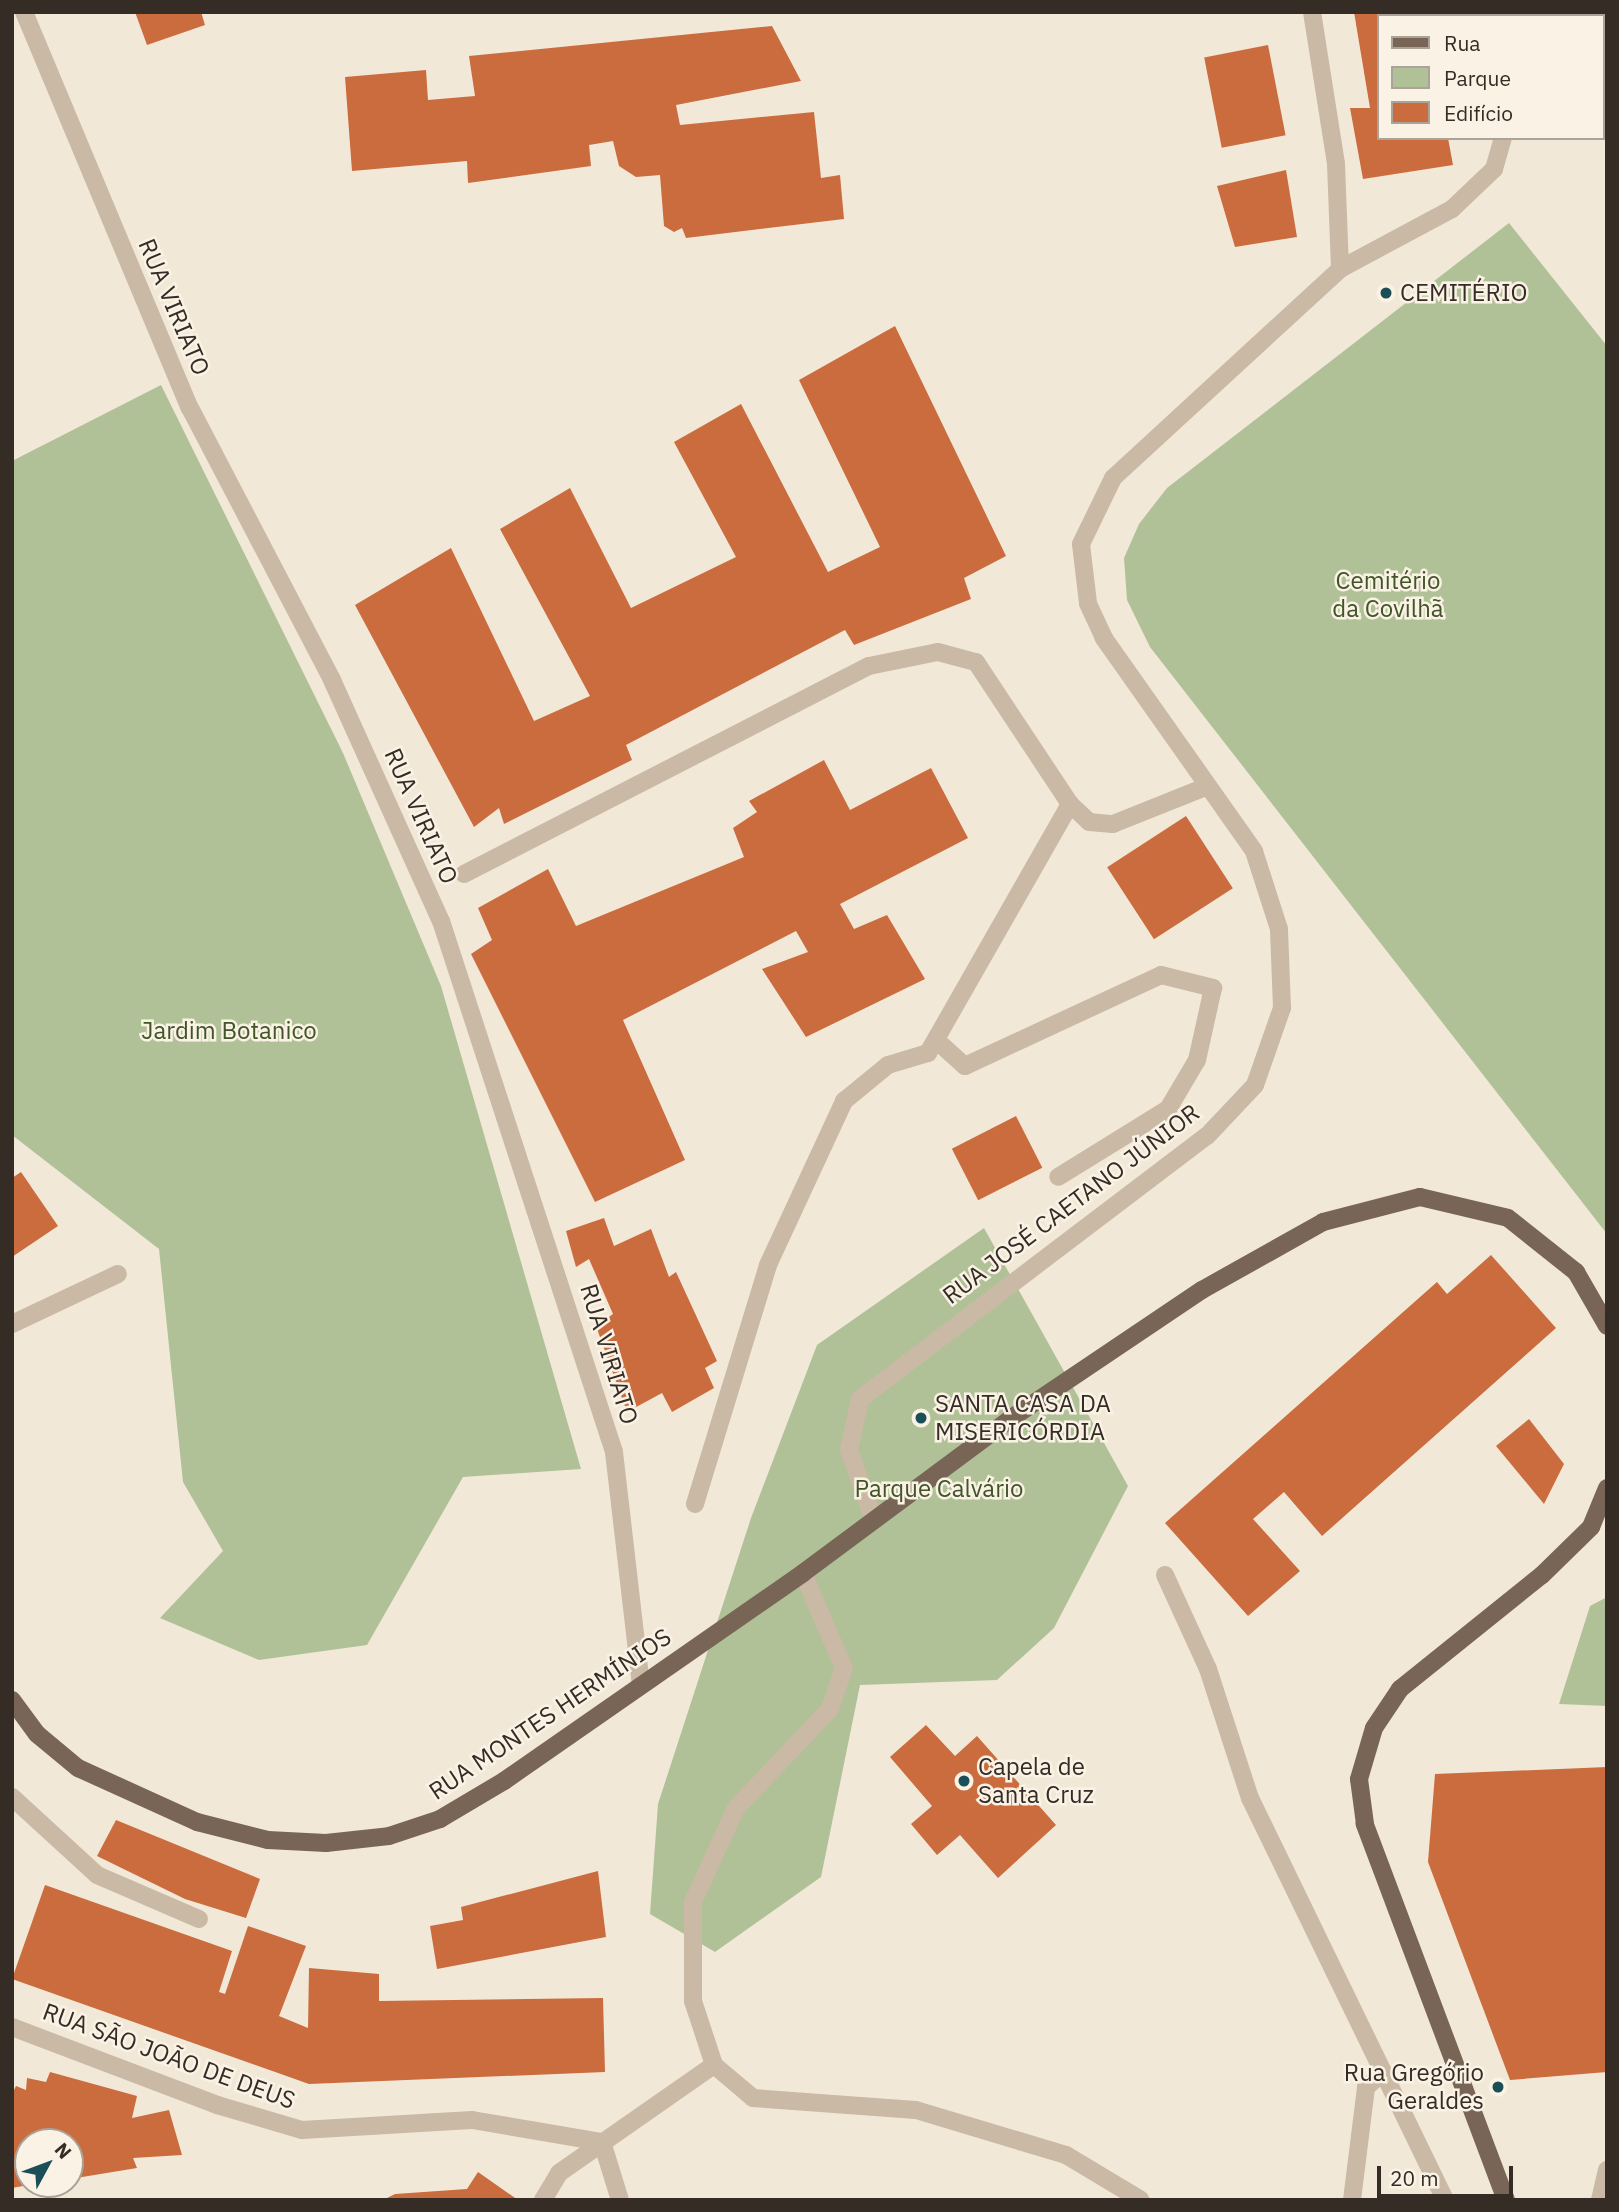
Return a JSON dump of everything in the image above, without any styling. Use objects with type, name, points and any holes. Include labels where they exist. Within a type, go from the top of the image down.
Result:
[{"type":"main road","points":[[803,1573],[873,1518],[1202,1290],[1335,1219],[1420,1197],[1507,1218],[1576,1272],[1607,1326]]},
{"type":"main road","points":[[1506,2200],[1365,1824],[1359,1779],[1374,1728],[1400,1689],[1542,1575],[1591,1527],[1607,1488]]},
{"type":"main road","name":"RUA MONTES HERMÍNIOS","points":[[12,1700],[37,1734],[78,1768],[197,1822],[268,1840],[326,1843],[389,1836],[440,1819],[803,1573]]},
{"type":"street","name":"RUA VIRIATO","points":[[24,12],[190,408],[332,680],[441,921],[614,1452],[641,1685]]},
{"type":"street","points":[[1312,12],[1336,164],[1340,269]]},
{"type":"street","name":"RUA JOSÉ CAETANO JÚNIOR","points":[[873,1518],[849,1450],[860,1399],[1207,1136],[1255,1085],[1282,1008],[1279,929],[1254,850],[1104,638],[1088,603],[1081,544],[1113,478],[1340,269],[1452,209],[1494,169],[1502,140]]},
{"type":"street","points":[[464,874],[869,666],[938,652],[976,662],[1070,804],[1089,822],[1113,824],[1208,786]]},
{"type":"street","points":[[695,1504],[768,1265],[844,1101],[888,1065],[928,1053],[1070,804]]},
{"type":"street","points":[[936,1040],[965,1066],[1161,975],[1213,988],[1197,1060],[1168,1109],[1058,1177]]},
{"type":"street","points":[[12,1325],[118,1274]]},
{"type":"street","points":[[803,1573],[844,1668],[830,1709],[736,1808],[693,1902],[692,2001],[714,2065],[753,2098],[916,2110],[1066,2155],[1141,2200]]},
{"type":"street","points":[[1165,1575],[1208,1669],[1250,1798],[1445,2200]]},
{"type":"street","points":[[12,1797],[97,1875],[200,1919]]},
{"type":"street","name":"RUA SÃO JOÃO DE DEUS","points":[[12,2026],[217,2105],[302,2130],[472,2120],[602,2142]]},
{"type":"street","points":[[544,2200],[559,2173],[714,2065]]},
{"type":"street","points":[[1352,2200],[1366,2087],[1384,2072]]},
{"type":"street","points":[[602,2142],[620,2200]]},
{"type":"street","points":[[1600,2200],[1607,2170]]},
{"type":"green space","name":"Cemitério da Covilhã","points":[[1509,223],[1607,346],[1607,1234],[1150,647],[1127,600],[1124,558],[1139,524],[1167,488]]},
{"type":"green space","name":"Jardim Botanico","points":[[161,385],[343,753],[441,986],[581,1469],[463,1477],[367,1645],[259,1660],[160,1618],[223,1551],[183,1482],[159,1249],[12,1135],[12,461]]},
{"type":"green space","name":"Parque Calvário","points":[[984,1228],[1128,1486],[1054,1628],[997,1680],[860,1685],[821,1877],[715,1952],[650,1914],[658,1804],[751,1518],[817,1345]]},
{"type":"green space","points":[[1607,1597],[1607,1706],[1559,1704],[1590,1606]]},
{"type":"building","points":[[135,12],[201,12],[205,25],[147,45]]},
{"type":"building","points":[[1354,12],[1440,12],[1378,14],[1378,140],[1448,140],[1453,165],[1363,179],[1350,108],[1370,108]]},
{"type":"building","points":[[772,26],[801,81],[676,105],[680,125],[814,112],[821,178],[840,175],[844,219],[686,238],[682,228],[674,232],[664,226],[660,175],[636,177],[619,166],[613,141],[589,145],[591,166],[468,183],[467,161],[352,171],[345,77],[426,70],[428,100],[475,96],[469,56]]},
{"type":"building","points":[[1268,45],[1286,135],[1222,148],[1204,57]]},
{"type":"building","points":[[1286,170],[1297,237],[1235,247],[1217,186]]},
{"type":"building","points":[[895,326],[1006,556],[964,578],[971,599],[854,645],[845,630],[626,745],[632,760],[504,824],[499,808],[474,827],[355,605],[451,548],[534,721],[590,696],[500,529],[570,488],[631,608],[736,557],[674,442],[741,404],[828,572],[880,547],[799,380]]},
{"type":"building","points":[[824,760],[850,810],[931,768],[968,838],[840,904],[854,929],[887,915],[925,979],[806,1037],[762,969],[808,952],[796,931],[623,1020],[685,1160],[595,1202],[471,954],[492,940],[478,908],[548,869],[576,926],[744,857],[733,828],[757,812],[749,801]]},
{"type":"building","points":[[1186,816],[1233,888],[1154,939],[1107,867]]},
{"type":"building","points":[[1016,1116],[1042,1168],[978,1200],[952,1149]]},
{"type":"building","points":[[21,1172],[58,1226],[12,1257],[12,1178]]},
{"type":"building","points":[[604,1218],[614,1246],[651,1229],[669,1277],[676,1272],[717,1361],[705,1368],[714,1388],[672,1412],[662,1393],[627,1412],[596,1326],[613,1314],[589,1259],[576,1267],[566,1231]]},
{"type":"building","points":[[1491,1255],[1556,1328],[1322,1536],[1284,1492],[1253,1519],[1300,1571],[1248,1616],[1165,1523],[1437,1282],[1447,1294]]},
{"type":"building","points":[[1529,1419],[1564,1464],[1544,1504],[1496,1446]]},
{"type":"building","name":"Capela de Santa Cruz","points":[[926,1725],[955,1756],[977,1736],[1056,1825],[998,1878],[960,1835],[937,1855],[911,1824],[932,1806],[890,1757]]},
{"type":"building","points":[[1607,1767],[1607,2072],[1510,2080],[1428,1862],[1435,1774]]},
{"type":"building","points":[[116,1820],[260,1879],[246,1918],[185,1899],[97,1856]]},
{"type":"building","points":[[598,1871],[606,1937],[437,1969],[430,1926],[463,1920],[461,1907]]},
{"type":"building","points":[[45,1885],[232,1951],[219,1992],[225,1994],[248,1926],[306,1946],[279,2016],[308,2028],[309,1968],[379,1974],[379,2001],[603,1998],[605,2072],[309,2084],[12,1979]]},
{"type":"building","points":[[50,2072],[137,2096],[132,2118],[169,2110],[182,2155],[133,2158],[137,2168],[84,2177],[84,2128],[14,2128],[12,2188],[12,2094],[16,2086],[26,2090],[27,2078],[46,2082]]},
{"type":"building","points":[[478,2172],[518,2200],[383,2200],[395,2194],[467,2189]]},
{"type":"place","name":"CEMITÉRIO","points":[[1386,293]]},
{"type":"place","name":"SANTA CASA DA MISERICÓRDIA","points":[[921,1418]]},
{"type":"place","name":"Capela de Santa Cruz","points":[[964,1781]]},
{"type":"place","name":"Rua Gregório Geraldes","points":[[1498,2087]]}]
